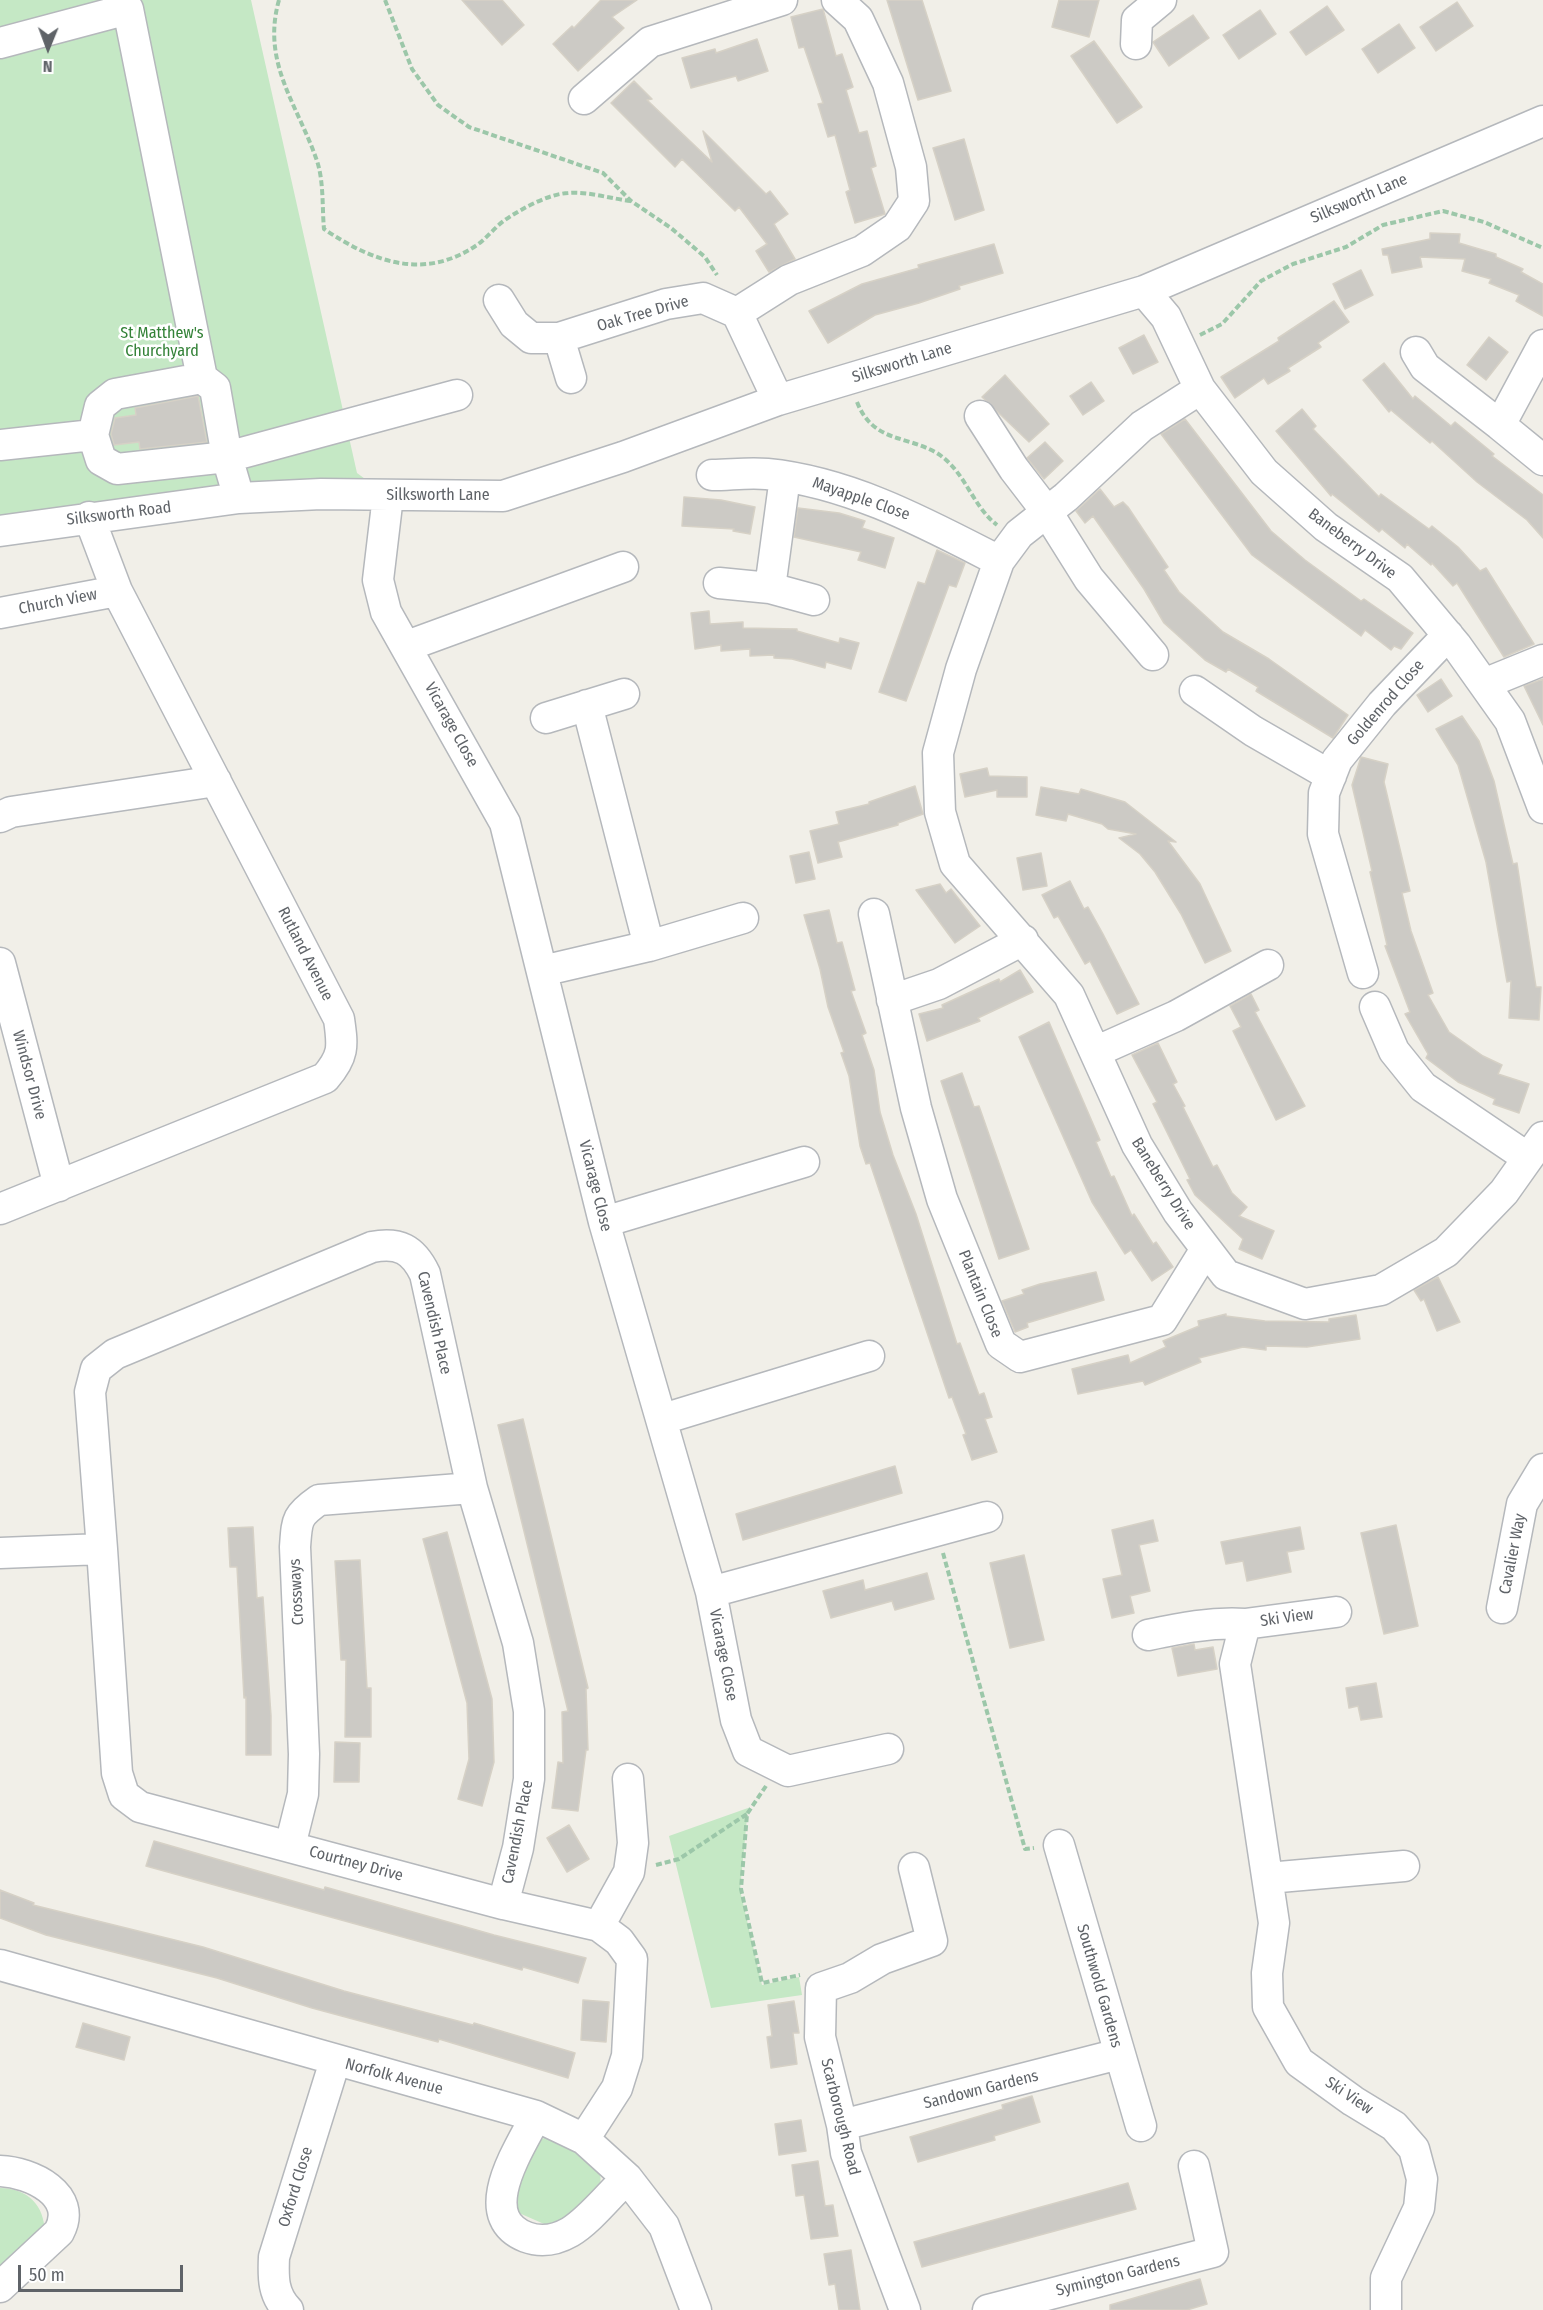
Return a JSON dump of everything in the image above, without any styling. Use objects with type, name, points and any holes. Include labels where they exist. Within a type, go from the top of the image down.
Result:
[{"type":"street","points":[[584,99],[650,42],[782,0]]},
{"type":"street","points":[[778,400],[736,313],[789,280],[862,251],[897,227],[914,201],[911,167],[888,82],[858,19],[837,0]]},
{"type":"street","points":[[1136,44],[1137,20],[1161,0]]},
{"type":"street","points":[[0,43],[128,9],[202,378],[215,388],[227,457],[239,498]]},
{"type":"street","name":"Silksworth Lane","points":[[239,498],[321,494],[502,496],[623,457],[778,400],[1144,291],[1543,121]]},
{"type":"street","name":"Baneberry Drive","points":[[1144,291],[1166,317],[1200,389],[1264,472],[1326,527],[1400,578],[1448,634],[1510,721],[1543,808]]},
{"type":"street","name":"Oak Tree Drive","points":[[499,300],[514,324],[531,338],[560,338],[666,304],[703,298],[736,313]]},
{"type":"street","points":[[560,338],[572,378]]},
{"type":"street","points":[[1500,425],[1543,345]]},
{"type":"street","points":[[1416,352],[1425,367],[1543,460]]},
{"type":"street","points":[[202,378],[115,394],[100,406],[93,435],[101,459],[117,469],[227,457],[457,395]]},
{"type":"street","points":[[1007,550],[1142,426],[1200,389]]},
{"type":"street","points":[[980,416],[1014,469],[1047,512],[1089,579],[1153,655]]},
{"type":"street","points":[[0,445],[93,435]]},
{"type":"street","name":"Mayapple Close","points":[[712,475],[766,474],[809,481],[1007,550]]},
{"type":"street","points":[[770,588],[785,477]]},
{"type":"street","name":"Vicarage Close","points":[[388,496],[378,580],[386,612],[505,823],[603,1222],[663,1419],[711,1592],[736,1720],[748,1751],[788,1771],[888,1749]]},
{"type":"street","name":"Silksworth Road","points":[[0,531],[239,498]]},
{"type":"street","name":"Rutland Avenue","points":[[0,1209],[325,1078],[338,1062],[343,1044],[339,1019],[117,591],[89,517]]},
{"type":"street","name":"Baneberry Drive","points":[[1007,550],[961,669],[938,753],[940,812],[956,864],[1069,995],[1137,1145],[1178,1212],[1226,1275],[1305,1304],[1381,1290],[1446,1252],[1504,1192],[1536,1147]]},
{"type":"street","points":[[407,646],[623,567]]},
{"type":"street","points":[[719,583],[770,588],[814,600]]},
{"type":"street","name":"Church View","points":[[0,613],[117,591]]},
{"type":"street","name":"Goldenrod Close","points":[[1363,973],[1323,834],[1324,794],[1337,760],[1382,704],[1448,634]]},
{"type":"street","points":[[1484,684],[1543,660]]},
{"type":"street","points":[[1195,691],[1253,731],[1331,776]]},
{"type":"street","points":[[546,718],[624,694]]},
{"type":"street","points":[[587,705],[649,946]]},
{"type":"street","points":[[0,817],[11,812],[216,781]]},
{"type":"street","name":"Plantain Close","points":[[874,914],[916,1108],[942,1199],[1001,1344],[1020,1357],[1162,1320],[1206,1249]]},
{"type":"street","points":[[542,971],[649,946],[743,918]]},
{"type":"street","points":[[892,1000],[939,984],[1023,940]]},
{"type":"street","name":"Windsor Drive","points":[[0,963],[59,1186]]},
{"type":"street","points":[[1095,1052],[1176,1016],[1268,964]]},
{"type":"street","points":[[1375,1007],[1394,1051],[1423,1087],[1455,1110],[1536,1147]]},
{"type":"street","points":[[603,1222],[804,1162]]},
{"type":"street","name":"Cavendish Place","points":[[102,1550],[90,1392],[96,1369],[115,1354],[372,1247],[388,1244],[406,1248],[418,1259],[425,1274],[472,1488],[518,1643],[529,1711],[529,1779],[518,1848],[503,1904]]},
{"type":"street","points":[[663,1419],[869,1356]]},
{"type":"street","name":"Cavalier Way","points":[[1502,1608],[1522,1504],[1543,1469]]},
{"type":"street","name":"Crossways","points":[[290,1845],[303,1784],[295,1547],[296,1525],[301,1513],[319,1500],[472,1488]]},
{"type":"street","points":[[711,1592],[987,1516]]},
{"type":"street","points":[[0,1553],[102,1550]]},
{"type":"street","name":"Courtney Drive","points":[[102,1550],[117,1773],[124,1795],[140,1807],[290,1845],[503,1904],[599,1926],[619,1941],[632,1959],[632,2000],[627,2056],[617,2088],[584,2139]]},
{"type":"street","name":"Ski View","points":[[1336,1612],[1245,1624],[1235,1664],[1274,1923],[1267,1973],[1269,2007],[1299,2062],[1353,2101],[1394,2126],[1414,2149],[1422,2179],[1419,2208],[1386,2278],[1386,2310]]},
{"type":"street","points":[[1148,1635],[1190,1626],[1218,1623],[1245,1624]]},
{"type":"street","points":[[599,1926],[629,1872],[633,1843],[628,1779]]},
{"type":"street","name":"Southwold Gardens","points":[[1059,1845],[1141,2126]]},
{"type":"street","points":[[1268,1878],[1404,1866]]},
{"type":"street","points":[[821,1988],[850,1978],[882,1959],[932,1941],[914,1868]]},
{"type":"street","name":"Norfolk Avenue","points":[[0,1965],[536,2116],[584,2139],[627,2178],[664,2226],[696,2310]]},
{"type":"street","name":"Scarborough Road","points":[[821,1988],[820,2037],[842,2125],[846,2154],[905,2310]]},
{"type":"street","name":"Sandown Gardens","points":[[842,2125],[1119,2054]]},
{"type":"street","name":"Oxford Close","points":[[288,2310],[280,2302],[272,2281],[274,2257],[335,2061]]},
{"type":"street","points":[[536,2116],[508,2172],[500,2198],[503,2216],[521,2234],[537,2241],[552,2240],[572,2231],[627,2178]]},
{"type":"street","name":"Symington Gardens","points":[[988,2310],[1213,2252],[1194,2166]]},
{"type":"street","points":[[0,2171],[17,2171],[54,2191],[62,2201],[64,2222],[59,2232],[0,2287]]},
{"type":"path","points":[[279,0],[273,23],[278,64],[288,98],[318,164],[324,229],[357,251],[403,264],[447,262],[478,244],[504,220],[534,204],[568,192],[632,201]]},
{"type":"path","points":[[384,0],[412,69],[438,105],[470,127],[603,173],[632,201],[671,228],[705,257],[736,313]]},
{"type":"path","points":[[1180,346],[1222,324],[1261,280],[1293,264],[1346,247],[1383,225],[1443,211],[1484,222],[1543,248]]},
{"type":"path","points":[[849,379],[858,406],[876,430],[935,452],[951,465],[966,483],[1007,550]]},
{"type":"path","points":[[936,1531],[1025,1849],[1059,1845]]},
{"type":"path","points":[[629,1872],[679,1859],[747,1814],[778,1766]]},
{"type":"path","points":[[747,1814],[741,1889],[762,1983],[801,1974],[821,1988]]},
{"type":"green space","name":"St Matthew's Churchyard","points":[[0,0],[251,0],[357,473],[388,496],[0,531]]},
{"type":"green space","points":[[748,1808],[740,1890],[762,1985],[799,1977],[802,1995],[711,2008],[669,1836]]},
{"type":"green space","points":[[550,2135],[570,2141],[599,2168],[601,2179],[599,2187],[584,2204],[551,2227],[519,2213],[511,2202],[534,2143]]},
{"type":"green space","points":[[0,2188],[19,2192],[33,2200],[42,2214],[45,2233],[0,2273]]},
{"type":"building","points":[[462,0],[502,0],[524,25],[502,45]]},
{"type":"building","points":[[601,0],[637,0],[612,17],[624,28],[578,71],[553,44],[572,26],[574,28]]},
{"type":"building","points":[[887,0],[922,0],[951,91],[918,100]]},
{"type":"building","points":[[1059,0],[1099,0],[1089,37],[1052,27]]},
{"type":"building","points":[[1457,2],[1473,26],[1436,51],[1420,27]]},
{"type":"building","points":[[1327,6],[1344,30],[1306,55],[1290,32]]},
{"type":"building","points":[[823,9],[836,56],[842,54],[853,87],[846,90],[859,133],[867,131],[876,166],[871,168],[885,214],[855,223],[846,192],[850,190],[835,135],[828,137],[818,104],[823,103],[804,47],[799,48],[791,17]]},
{"type":"building","points":[[1260,10],[1276,34],[1239,59],[1223,35]]},
{"type":"building","points":[[1193,15],[1209,38],[1169,66],[1153,42]]},
{"type":"building","points":[[1399,24],[1415,48],[1378,73],[1362,49]]},
{"type":"building","points":[[757,39],[768,71],[738,81],[736,76],[691,88],[682,58],[715,49],[716,53]]},
{"type":"building","points":[[1094,41],[1142,107],[1117,123],[1071,56]]},
{"type":"building","points":[[634,81],[652,99],[647,100],[712,162],[703,131],[766,194],[770,191],[788,214],[774,224],[795,259],[769,272],[756,251],[767,244],[739,207],[735,211],[682,159],[675,167],[611,103]]},
{"type":"building","points":[[964,139],[984,210],[955,220],[933,148]]},
{"type":"building","points":[[1430,233],[1460,234],[1459,243],[1496,254],[1496,257],[1523,269],[1521,272],[1543,284],[1543,316],[1516,301],[1519,295],[1489,283],[1491,279],[1462,271],[1465,259],[1420,257],[1422,267],[1392,273],[1388,255],[1383,255],[1382,249],[1430,239]]},
{"type":"building","points":[[994,244],[1003,273],[959,286],[960,289],[919,303],[875,315],[828,343],[809,311],[862,284],[919,268],[918,265]]},
{"type":"building","points":[[1361,270],[1373,295],[1345,309],[1333,284]]},
{"type":"building","points":[[1334,301],[1349,322],[1318,343],[1321,347],[1288,368],[1290,371],[1268,384],[1264,378],[1235,398],[1221,377],[1279,341],[1278,338]]},
{"type":"building","points":[[1144,335],[1158,362],[1133,374],[1119,348]]},
{"type":"building","points":[[1489,337],[1508,352],[1486,380],[1467,365]]},
{"type":"building","points":[[1384,363],[1413,399],[1415,396],[1451,426],[1455,422],[1494,454],[1492,456],[1543,495],[1543,538],[1527,520],[1477,482],[1432,441],[1430,443],[1391,410],[1389,412],[1363,380]]},
{"type":"building","points":[[1005,375],[1049,424],[1029,442],[982,397]]},
{"type":"building","points":[[1091,382],[1104,401],[1083,415],[1070,396]]},
{"type":"building","points":[[198,396],[207,442],[140,449],[139,442],[114,445],[111,434],[115,418],[136,415],[135,408]]},
{"type":"building","points":[[1302,409],[1316,426],[1313,429],[1379,497],[1381,494],[1429,529],[1432,526],[1458,547],[1480,571],[1486,568],[1534,644],[1504,657],[1457,583],[1453,586],[1432,563],[1431,565],[1407,544],[1405,548],[1382,529],[1379,532],[1332,494],[1331,496],[1276,431]]},
{"type":"building","points":[[1185,419],[1271,531],[1305,560],[1361,601],[1364,599],[1413,633],[1401,649],[1394,646],[1391,650],[1365,630],[1361,636],[1252,555],[1161,434]]},
{"type":"building","points":[[1045,442],[1063,461],[1044,479],[1027,458]]},
{"type":"building","points":[[1100,489],[1114,507],[1123,502],[1128,507],[1168,567],[1164,570],[1179,592],[1223,632],[1269,659],[1348,715],[1333,738],[1256,691],[1258,687],[1228,669],[1226,672],[1205,660],[1164,623],[1144,589],[1093,516],[1085,523],[1076,511]]},
{"type":"building","points":[[684,497],[721,500],[755,507],[750,534],[733,531],[734,529],[682,526]]},
{"type":"building","points":[[798,508],[839,513],[865,521],[862,528],[894,538],[885,568],[858,560],[861,552],[794,537]]},
{"type":"building","points":[[937,550],[965,563],[956,587],[949,585],[906,701],[879,692],[918,582],[925,584]]},
{"type":"building","points":[[709,611],[710,624],[743,622],[743,628],[797,629],[797,631],[839,643],[840,638],[859,643],[851,669],[826,662],[825,668],[792,659],[774,658],[774,655],[750,656],[750,649],[721,651],[721,645],[695,649],[691,613]]},
{"type":"building","points":[[1441,679],[1452,696],[1428,712],[1417,695]]},
{"type":"building","points":[[1543,679],[1543,725],[1524,686]]},
{"type":"building","points":[[1462,716],[1479,741],[1494,781],[1513,864],[1517,863],[1536,987],[1541,987],[1539,1020],[1509,1018],[1511,981],[1507,982],[1486,862],[1458,765],[1436,729]]},
{"type":"building","points":[[1361,757],[1388,764],[1384,782],[1410,891],[1402,893],[1411,931],[1433,993],[1428,995],[1449,1032],[1483,1056],[1502,1065],[1498,1074],[1529,1084],[1519,1113],[1493,1104],[1495,1099],[1458,1082],[1426,1058],[1428,1054],[1405,1014],[1410,1012],[1385,946],[1387,945],[1370,872],[1372,871],[1352,785]]},
{"type":"building","points":[[987,768],[989,776],[1027,777],[1027,797],[997,797],[997,790],[965,797],[960,774]]},
{"type":"building","points":[[915,786],[923,814],[898,823],[898,825],[838,842],[842,857],[818,863],[810,831],[839,824],[836,812],[869,804],[869,802]]},
{"type":"building","points":[[1041,787],[1079,794],[1081,789],[1125,802],[1176,842],[1168,841],[1200,884],[1231,951],[1205,963],[1181,914],[1155,872],[1140,854],[1119,838],[1136,834],[1108,829],[1102,824],[1068,814],[1066,821],[1036,815]]},
{"type":"building","points":[[809,852],[815,879],[796,883],[790,856]]},
{"type":"building","points":[[1041,853],[1047,886],[1023,890],[1017,858]]},
{"type":"building","points":[[1070,881],[1084,909],[1088,907],[1139,1004],[1117,1014],[1090,961],[1085,964],[1058,916],[1054,918],[1042,895]]},
{"type":"building","points":[[940,884],[946,893],[951,889],[980,926],[955,943],[916,890]]},
{"type":"building","points":[[829,910],[837,943],[842,942],[855,990],[851,991],[866,1033],[862,1035],[874,1070],[880,1112],[893,1155],[916,1214],[957,1344],[960,1343],[979,1395],[984,1393],[992,1417],[985,1419],[997,1452],[972,1460],[963,1435],[966,1434],[952,1397],[949,1398],[870,1163],[866,1164],[860,1146],[849,1076],[841,1053],[844,1052],[828,1007],[820,969],[804,915]]},
{"type":"building","points":[[1020,970],[1033,992],[978,1018],[980,1021],[927,1041],[919,1014],[943,1008],[942,1005],[999,979],[1000,982]]},
{"type":"building","points":[[1251,994],[1259,1010],[1255,1012],[1305,1106],[1276,1120],[1233,1031],[1241,1027],[1230,1006]]},
{"type":"building","points":[[1049,1022],[1100,1140],[1096,1142],[1111,1177],[1114,1176],[1132,1216],[1134,1214],[1153,1244],[1156,1242],[1173,1267],[1152,1281],[1131,1250],[1125,1254],[1092,1202],[1019,1037]]},
{"type":"building","points":[[1158,1043],[1177,1082],[1173,1084],[1185,1106],[1183,1107],[1213,1167],[1217,1165],[1232,1193],[1247,1207],[1239,1216],[1274,1231],[1262,1259],[1239,1249],[1243,1239],[1195,1195],[1187,1180],[1190,1179],[1153,1104],[1157,1102],[1132,1055]]},
{"type":"building","points":[[962,1073],[974,1107],[979,1106],[1029,1249],[999,1259],[941,1081]]},
{"type":"building","points":[[1096,1272],[1104,1300],[1027,1323],[1028,1327],[1015,1332],[1002,1301],[1024,1294],[1022,1290],[1040,1284]]},
{"type":"building","points":[[1438,1277],[1460,1322],[1437,1331],[1424,1299],[1421,1301],[1414,1290]]},
{"type":"building","points":[[1226,1314],[1226,1316],[1265,1321],[1329,1322],[1329,1319],[1356,1315],[1360,1339],[1307,1347],[1266,1346],[1266,1350],[1243,1347],[1199,1358],[1201,1362],[1145,1385],[1143,1381],[1078,1394],[1072,1369],[1128,1355],[1130,1363],[1166,1347],[1163,1341],[1199,1326],[1198,1321]]},
{"type":"building","points":[[523,1419],[588,1688],[586,1689],[588,1750],[586,1750],[578,1811],[552,1808],[558,1762],[563,1763],[562,1712],[568,1711],[498,1425]]},
{"type":"building","points":[[895,1466],[902,1493],[743,1540],[736,1514]]},
{"type":"building","points":[[1153,1520],[1158,1541],[1139,1545],[1150,1591],[1130,1596],[1134,1613],[1112,1618],[1103,1579],[1122,1575],[1112,1530]]},
{"type":"building","points":[[1396,1525],[1418,1626],[1384,1634],[1361,1533]]},
{"type":"building","points":[[253,1527],[257,1598],[263,1597],[271,1716],[271,1755],[246,1755],[246,1697],[244,1698],[237,1567],[230,1567],[228,1528]]},
{"type":"building","points":[[1300,1527],[1304,1549],[1287,1552],[1291,1572],[1247,1581],[1243,1561],[1226,1564],[1221,1542]]},
{"type":"building","points":[[447,1532],[492,1699],[494,1762],[482,1806],[458,1799],[469,1759],[467,1703],[423,1539]]},
{"type":"building","points":[[1024,1555],[1044,1640],[1010,1648],[990,1563]]},
{"type":"building","points":[[360,1560],[367,1688],[371,1688],[371,1737],[345,1737],[346,1660],[341,1660],[335,1561]]},
{"type":"building","points":[[927,1573],[934,1599],[895,1610],[892,1601],[831,1618],[823,1591],[863,1580],[865,1590]]},
{"type":"building","points":[[1194,1644],[1195,1650],[1213,1647],[1217,1669],[1178,1676],[1172,1648]]},
{"type":"building","points":[[1376,1683],[1382,1717],[1361,1720],[1358,1706],[1349,1708],[1346,1688]]},
{"type":"building","points":[[335,1742],[360,1743],[359,1782],[334,1782]]},
{"type":"building","points":[[569,1825],[589,1859],[567,1872],[547,1838]]},
{"type":"building","points":[[154,1841],[324,1890],[325,1887],[494,1935],[586,1958],[578,1983],[523,1967],[522,1970],[146,1866]]},
{"type":"building","points":[[0,1890],[34,1903],[33,1905],[203,1947],[344,1991],[473,2025],[474,2023],[575,2053],[568,2078],[439,2039],[438,2042],[312,2008],[217,1978],[46,1935],[0,1918]]},
{"type":"building","points":[[583,2000],[609,2002],[606,2042],[581,2040]]},
{"type":"building","points":[[794,2001],[799,2033],[793,2033],[797,2064],[771,2068],[767,2037],[772,2036],[768,2005]]},
{"type":"building","points":[[83,2023],[130,2037],[124,2060],[76,2047]]},
{"type":"building","points":[[1032,2096],[1040,2122],[994,2136],[995,2140],[918,2162],[910,2137],[1003,2109],[1002,2105]]},
{"type":"building","points":[[801,2120],[806,2151],[779,2155],[775,2124]]},
{"type":"building","points":[[818,2161],[825,2206],[833,2205],[838,2236],[811,2239],[804,2195],[796,2196],[792,2165]]},
{"type":"building","points":[[1128,2183],[1136,2209],[922,2267],[914,2242]]},
{"type":"building","points":[[851,2250],[860,2310],[839,2310],[835,2284],[829,2285],[824,2254]]},
{"type":"building","points":[[1200,2279],[1207,2304],[1187,2310],[1110,2310],[1110,2305]]}]
